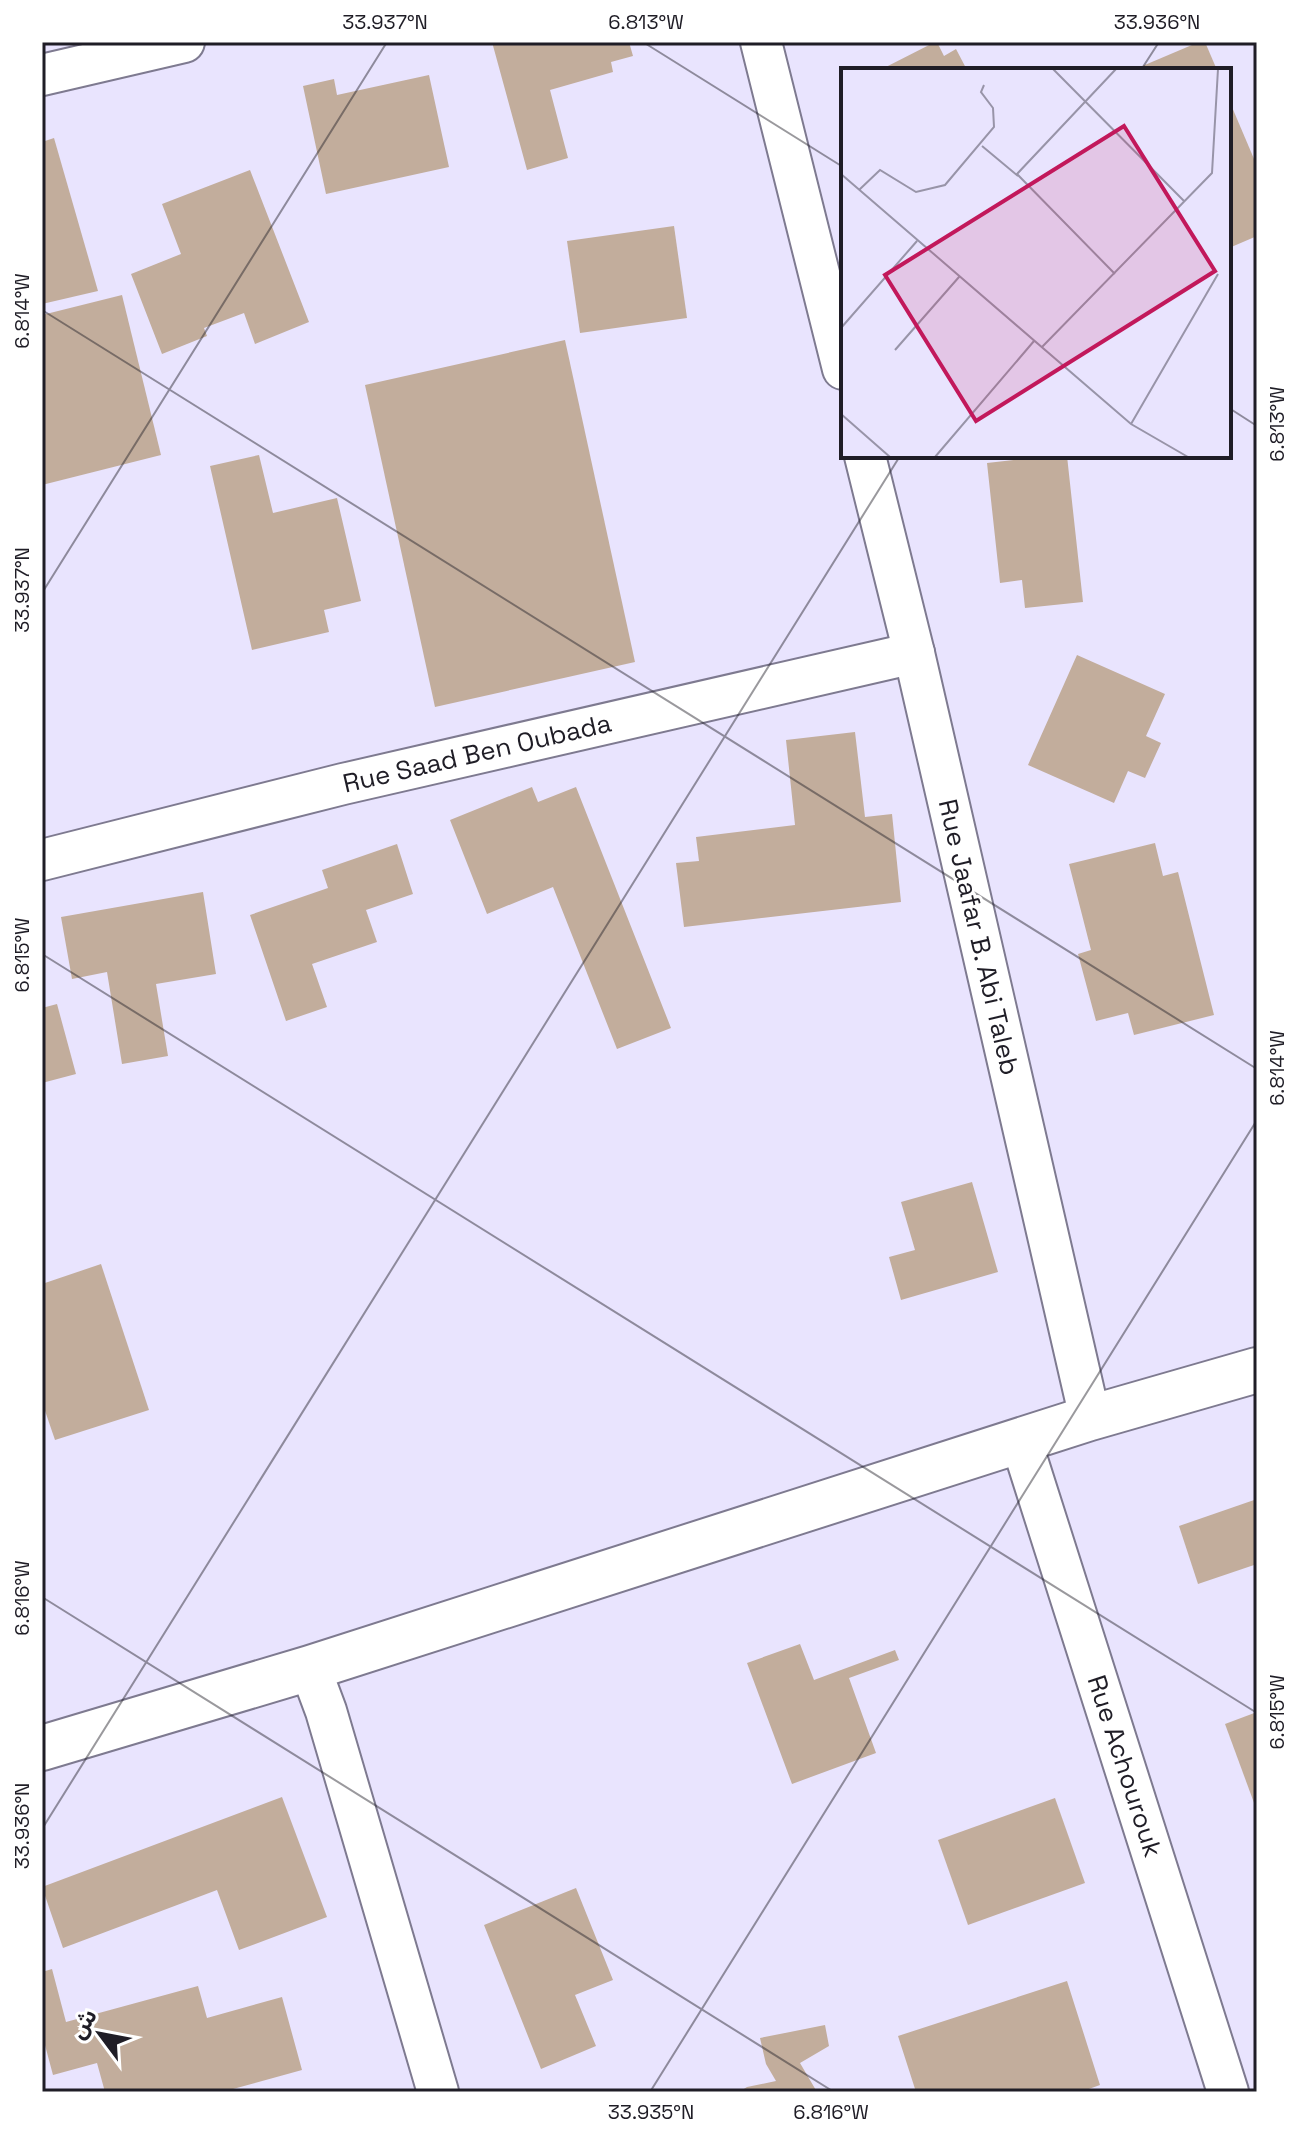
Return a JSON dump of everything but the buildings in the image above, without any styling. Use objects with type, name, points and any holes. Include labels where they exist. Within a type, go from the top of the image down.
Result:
[{"type":"street","points":[[42,75],[184,42]]},
{"type":"street","points":[[761,42],[841,361]]},
{"type":"street","name":"Rue Jaafar B. Abi Taleb","points":[[865,458],[914,653],[1090,1418]]},
{"type":"street","name":"Rue Saad Ben Oubada","points":[[42,860],[343,784],[914,653]]},
{"type":"street","points":[[42,1748],[310,1668],[1090,1418],[1257,1370]]},
{"type":"street","name":"Rue Achourouk","points":[[1021,1441],[1228,2092]]},
{"type":"street","points":[[310,1668],[326,1711],[438,2092]]}]
